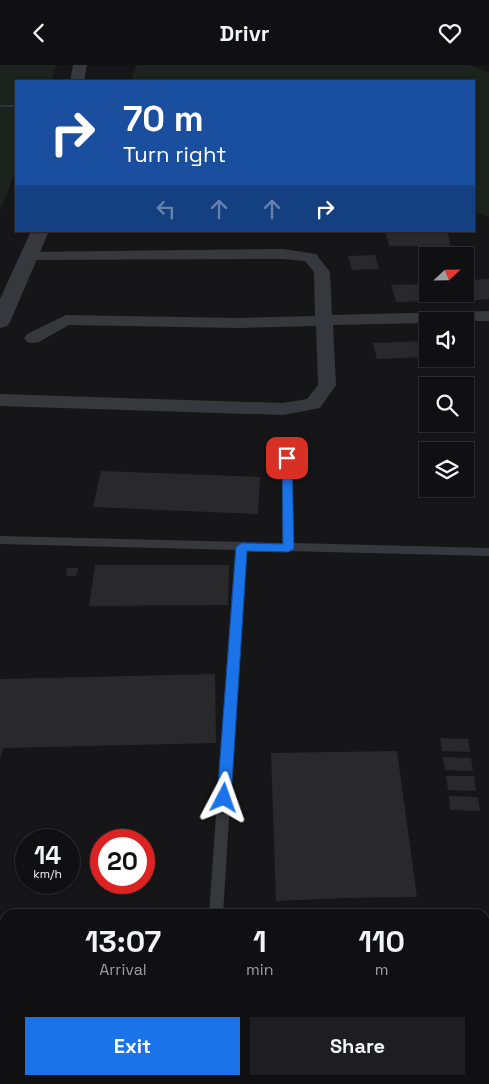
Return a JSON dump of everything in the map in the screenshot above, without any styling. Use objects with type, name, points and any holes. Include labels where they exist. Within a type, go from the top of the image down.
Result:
[{"type":"street","points":[[77,80],[80,65]]},
{"type":"street","points":[[0,322],[40,232]]},
{"type":"street","points":[[0,400],[283,409],[313,404],[327,385],[322,272],[310,257],[282,253],[30,255]]},
{"type":"street","points":[[33,338],[66,320],[240,323],[489,316]]},
{"type":"lane","points":[[287,458],[288,549]]},
{"type":"lane","points":[[0,540],[288,549],[489,552]]},
{"type":"lane","points":[[216,909],[242,547]]},
{"type":"shaded area","points":[[0,65],[57,65],[51,80],[15,80],[15,173],[0,211]]},
{"type":"shaded area","points":[[137,65],[468,65],[489,72],[489,217],[475,212],[475,80],[133,80],[132,77]]},
{"type":"building","points":[[385,232],[447,232],[451,246],[389,246]]},
{"type":"building","points":[[375,255],[379,269],[352,270],[348,256]]},
{"type":"building","points":[[489,279],[489,299],[474,300],[474,280]]},
{"type":"building","points":[[419,284],[419,302],[396,302],[391,285]]},
{"type":"building","points":[[419,341],[419,357],[377,359],[373,343]]},
{"type":"building","points":[[101,471],[260,477],[258,514],[93,507]]},
{"type":"building","points":[[95,565],[229,565],[228,605],[89,606]]},
{"type":"building","points":[[67,568],[78,568],[76,576],[66,576]]},
{"type":"building","points":[[215,674],[216,743],[3,748],[0,759],[0,679]]},
{"type":"building","points":[[440,738],[468,739],[470,752],[442,751]]},
{"type":"building","points":[[397,751],[417,897],[276,901],[271,753]]},
{"type":"building","points":[[443,757],[471,758],[473,771],[445,770]]},
{"type":"building","points":[[446,776],[474,776],[476,791],[448,790]]},
{"type":"building","points":[[449,796],[478,797],[480,811],[450,810]]},
{"type":"waterway","points":[[0,106],[15,106]]},
{"type":"route","points":[[224,798],[242,547],[288,549],[287,458]]}]
